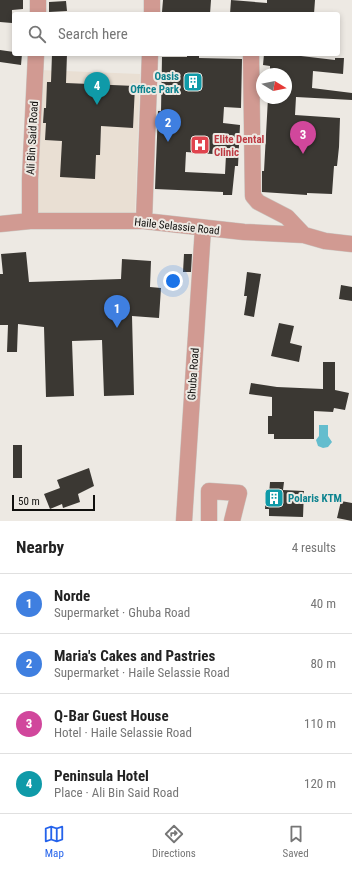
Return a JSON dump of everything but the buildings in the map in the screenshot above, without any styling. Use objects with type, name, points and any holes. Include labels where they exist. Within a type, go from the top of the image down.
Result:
[{"type":"street","points":[[38,0],[38,12]]},
{"type":"street","points":[[152,0],[152,12]]},
{"type":"street","name":"Ali Bin Said Road","points":[[30,221],[30,179],[36,56]]},
{"type":"street","points":[[144,221],[150,56]]},
{"type":"street","points":[[250,56],[253,196],[258,202],[287,217],[304,235]]},
{"type":"street","name":"Haile Selassie Road","points":[[0,224],[30,221],[144,221],[244,232],[304,235],[325,242],[352,244]]},
{"type":"street","name":"Ghuba Road","points":[[184,514],[203,228]]},
{"type":"street","points":[[184,514],[209,515],[209,491],[239,493],[232,521]]},
{"type":"shaded area","points":[[40,70],[140,74],[135,218],[36,219]]},
{"type":"water","points":[[319,425],[328,425],[328,436],[332,442],[328,447],[323,448],[318,446],[316,440],[319,436]]},
{"type":"place","name":"Oasis Office Park","points":[[193,82]]},
{"type":"place","name":"Peninsula Hotel","points":[[97,105]]},
{"type":"place","name":"Maria's Cakes and Pastries","points":[[168,142]]},
{"type":"place","name":"Elite Dental Clinic","points":[[200,145]]},
{"type":"place","name":"Q-Bar Guest House","points":[[303,154]]},
{"type":"place","name":"Norde","points":[[117,328]]},
{"type":"place","name":"Polaris KTM","points":[[274,498]]}]
